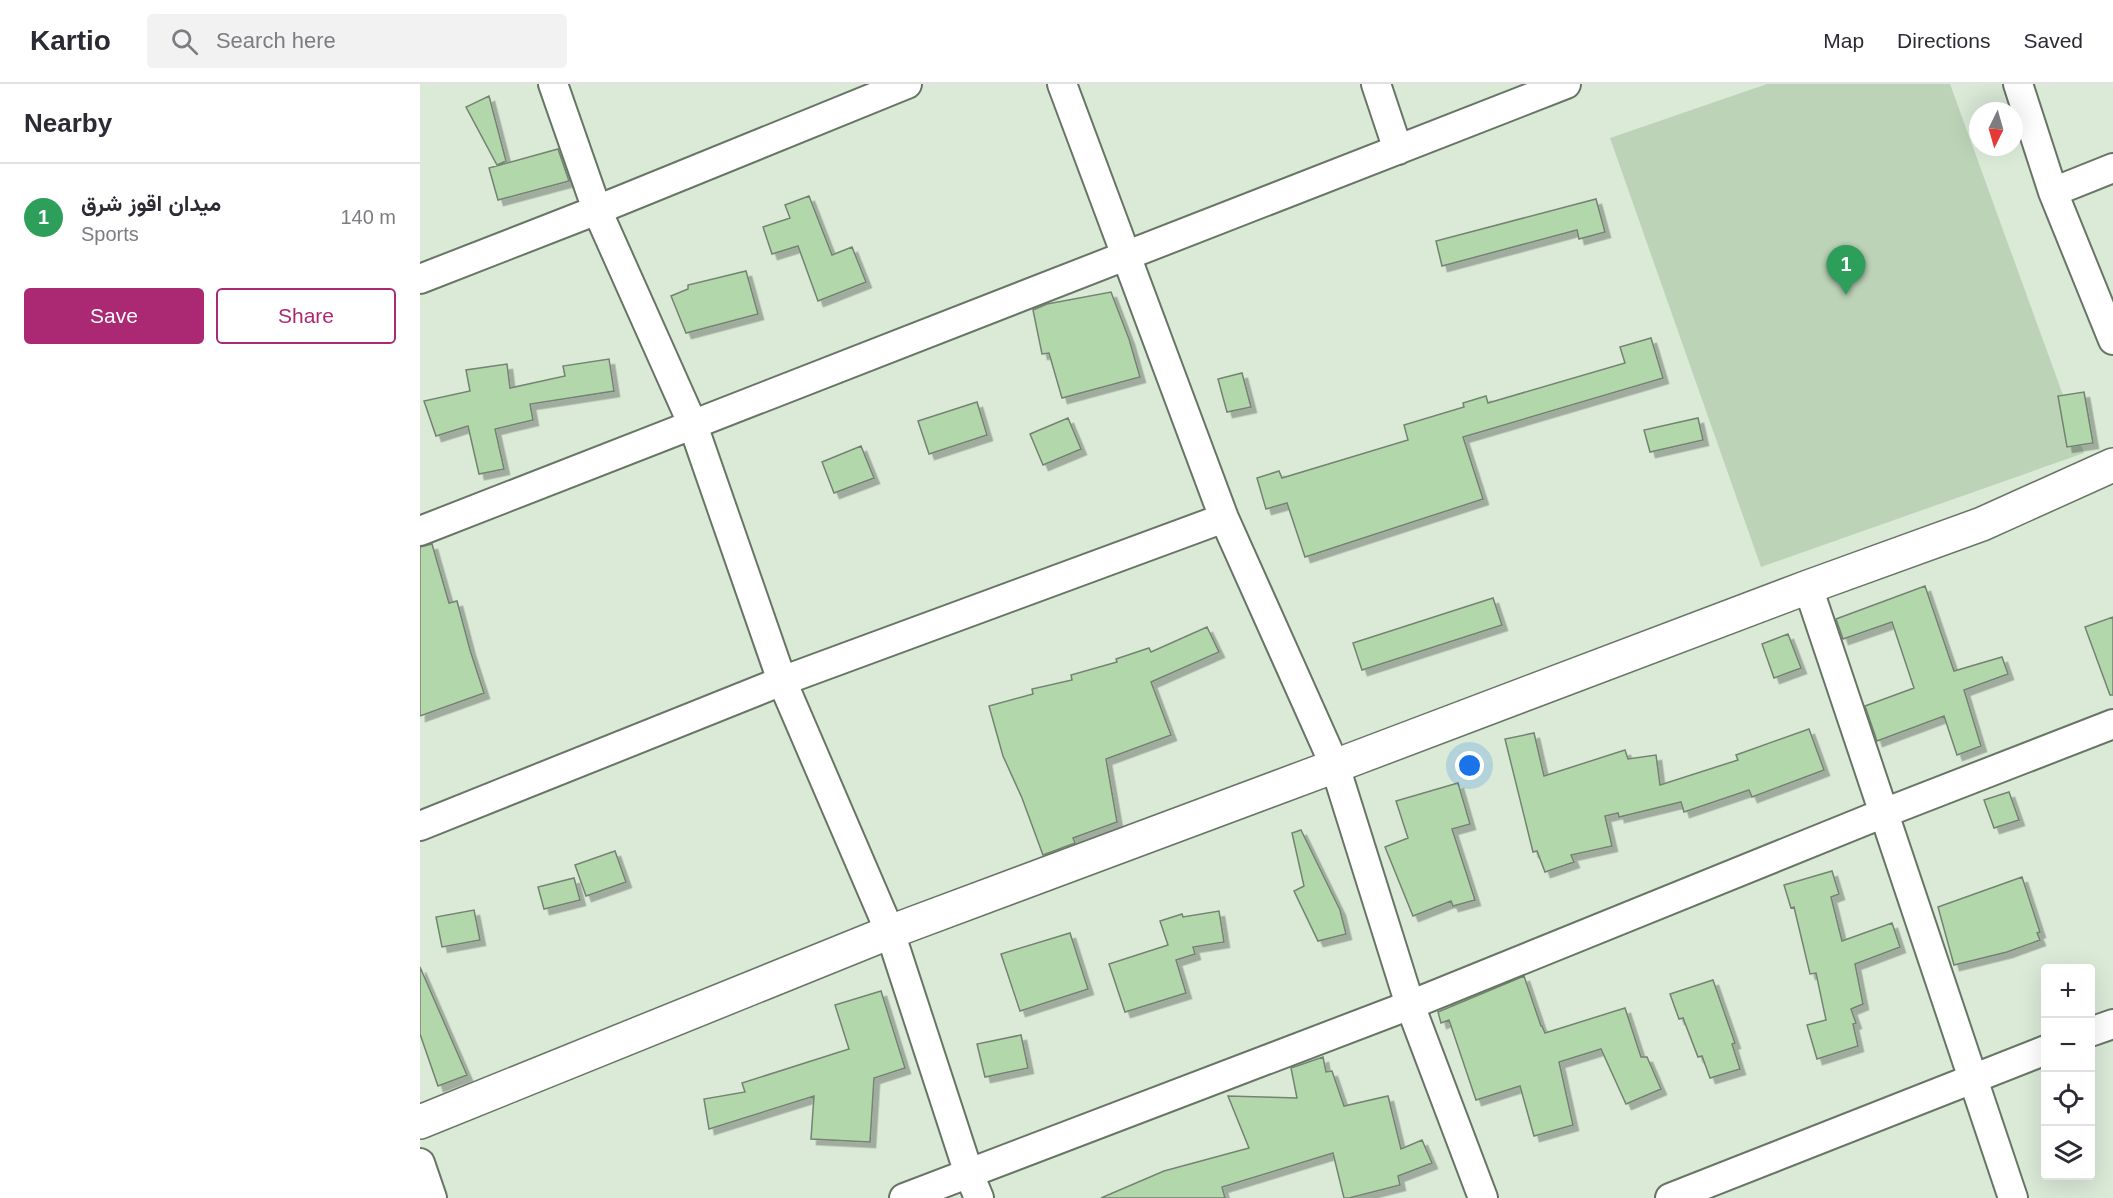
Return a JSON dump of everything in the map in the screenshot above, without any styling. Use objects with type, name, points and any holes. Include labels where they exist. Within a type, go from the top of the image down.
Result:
[{"type":"street","points":[[553,84],[597,210],[693,425],[782,681],[890,932],[974,1186]]},
{"type":"street","points":[[420,279],[907,84]]},
{"type":"street","points":[[1062,84],[1224,518],[1335,766],[1410,1005],[1483,1198]]},
{"type":"street","points":[[1376,84],[1398,150]]},
{"type":"street","points":[[420,531],[1566,84]]},
{"type":"street","points":[[2018,84],[2053,192],[2113,340]]},
{"type":"street","points":[[2053,192],[2113,168]]},
{"type":"street","points":[[420,1122],[890,932],[1808,587],[1983,525],[2113,465]]},
{"type":"street","points":[[420,826],[782,681],[1224,518]]},
{"type":"street","points":[[1808,587],[2013,1198]]},
{"type":"street","points":[[904,1198],[974,1186],[1410,1005],[1884,813],[2113,724]]},
{"type":"street","points":[[2095,1031],[2113,1024]]},
{"type":"street","points":[[1670,1198],[2041,1052]]},
{"type":"street","points":[[420,1163],[432,1198]]},
{"type":"green space","points":[[1767,84],[1950,84],[1969,136],[1969,156],[1976,156],[2084,453],[1761,567],[1610,138]]},
{"type":"building","points":[[489,96],[506,161],[497,165],[466,107]]},
{"type":"building","points":[[558,149],[569,181],[498,200],[489,168]]},
{"type":"building","points":[[809,196],[832,255],[852,247],[866,282],[818,301],[798,246],[772,254],[763,227],[790,218],[785,205]]},
{"type":"building","points":[[1596,199],[1605,232],[1579,239],[1577,230],[1442,266],[1436,241]]},
{"type":"building","points":[[746,271],[758,314],[686,333],[671,296],[688,289],[688,285]]},
{"type":"building","points":[[1111,292],[1129,339],[1140,377],[1062,398],[1049,353],[1042,354],[1033,310],[1047,304]]},
{"type":"building","points":[[1651,338],[1663,378],[1463,437],[1483,499],[1305,557],[1287,503],[1266,509],[1257,478],[1279,471],[1282,478],[1408,440],[1404,425],[1464,407],[1463,403],[1486,396],[1488,403],[1625,363],[1620,347]]},
{"type":"building","points":[[609,359],[614,391],[530,404],[533,420],[495,429],[504,469],[479,474],[468,426],[436,436],[424,401],[470,391],[466,370],[507,364],[510,388],[565,376],[563,366]]},
{"type":"building","points":[[1242,373],[1251,407],[1227,412],[1218,379]]},
{"type":"building","points":[[2084,392],[2093,443],[2067,447],[2058,396]]},
{"type":"building","points":[[977,402],[987,435],[929,454],[918,421]]},
{"type":"building","points":[[1068,418],[1081,449],[1043,465],[1030,434]]},
{"type":"building","points":[[1698,418],[1703,440],[1650,452],[1644,430]]},
{"type":"building","points":[[861,446],[874,478],[834,493],[822,462]]},
{"type":"building","points":[[432,544],[449,603],[457,601],[484,693],[420,716],[420,547]]},
{"type":"building","points":[[1925,586],[1954,671],[2002,657],[2008,674],[1964,690],[1981,746],[1957,755],[1944,716],[1877,741],[1865,706],[1914,688],[1892,622],[1843,639],[1836,619]]},
{"type":"building","points":[[1493,598],[1502,625],[1362,670],[1353,643]]},
{"type":"building","points":[[2113,617],[2113,695],[2110,695],[2085,627]]},
{"type":"building","points":[[1207,627],[1219,652],[1151,682],[1171,735],[1106,759],[1117,822],[1073,838],[1075,843],[1043,855],[1022,798],[1003,756],[989,706],[1033,694],[1032,689],[1072,680],[1071,675],[1117,662],[1116,659],[1149,648],[1151,652]]},
{"type":"building","points":[[1788,634],[1801,668],[1774,678],[1762,644]]},
{"type":"building","points":[[1809,729],[1824,770],[1752,797],[1749,790],[1684,812],[1681,802],[1619,817],[1618,813],[1605,816],[1612,846],[1571,855],[1574,862],[1545,872],[1537,851],[1533,852],[1505,739],[1534,733],[1544,776],[1625,750],[1628,759],[1656,755],[1660,785],[1738,760],[1736,755]]},
{"type":"building","points":[[1458,783],[1470,824],[1452,829],[1475,900],[1453,906],[1451,901],[1413,916],[1385,847],[1408,838],[1396,801]]},
{"type":"building","points":[[2009,792],[2019,820],[1994,828],[1984,800]]},
{"type":"building","points":[[1301,830],[1340,910],[1346,934],[1318,941],[1294,891],[1304,886],[1292,833]]},
{"type":"building","points":[[615,851],[626,882],[586,896],[575,865]]},
{"type":"building","points":[[1832,871],[1839,894],[1831,897],[1842,941],[1892,923],[1900,947],[1855,964],[1863,1004],[1851,1009],[1856,1023],[1853,1024],[1858,1046],[1817,1059],[1807,1025],[1826,1020],[1816,973],[1810,974],[1794,907],[1791,908],[1784,885]]},
{"type":"building","points":[[2022,877],[2040,932],[2037,933],[2040,940],[2007,952],[1954,965],[1938,907]]},
{"type":"building","points":[[574,878],[580,900],[544,909],[538,887]]},
{"type":"building","points":[[474,910],[480,940],[442,947],[436,917]]},
{"type":"building","points":[[1219,911],[1224,942],[1193,947],[1195,954],[1176,960],[1186,993],[1125,1012],[1109,964],[1168,945],[1160,921],[1182,914],[1183,917]]},
{"type":"building","points":[[1070,933],[1088,989],[1020,1011],[1001,954]]},
{"type":"building","points":[[420,967],[467,1075],[438,1086],[420,1034]]},
{"type":"building","points":[[1524,976],[1545,1033],[1625,1008],[1641,1057],[1647,1057],[1661,1089],[1626,1104],[1601,1049],[1559,1062],[1573,1125],[1534,1136],[1520,1086],[1476,1100],[1449,1020],[1441,1023],[1438,1012]]},
{"type":"building","points":[[1713,980],[1735,1043],[1732,1044],[1740,1069],[1710,1078],[1702,1056],[1698,1057],[1683,1018],[1679,1019],[1670,994]]},
{"type":"building","points":[[881,991],[905,1068],[874,1078],[870,1142],[811,1139],[814,1096],[709,1129],[704,1099],[745,1092],[742,1083],[849,1049],[835,1005]]},
{"type":"building","points":[[1021,1035],[1028,1068],[985,1077],[977,1044]]},
{"type":"building","points":[[1323,1057],[1326,1072],[1332,1071],[1344,1106],[1388,1096],[1401,1149],[1422,1140],[1432,1163],[1398,1176],[1400,1185],[1349,1198],[1344,1198],[1333,1153],[1222,1187],[1225,1198],[1101,1198],[1164,1171],[1249,1148],[1228,1096],[1297,1098],[1291,1068]]},
{"type":"place","name":"ميدان اقوز شرق","points":[[1846,295]]}]
